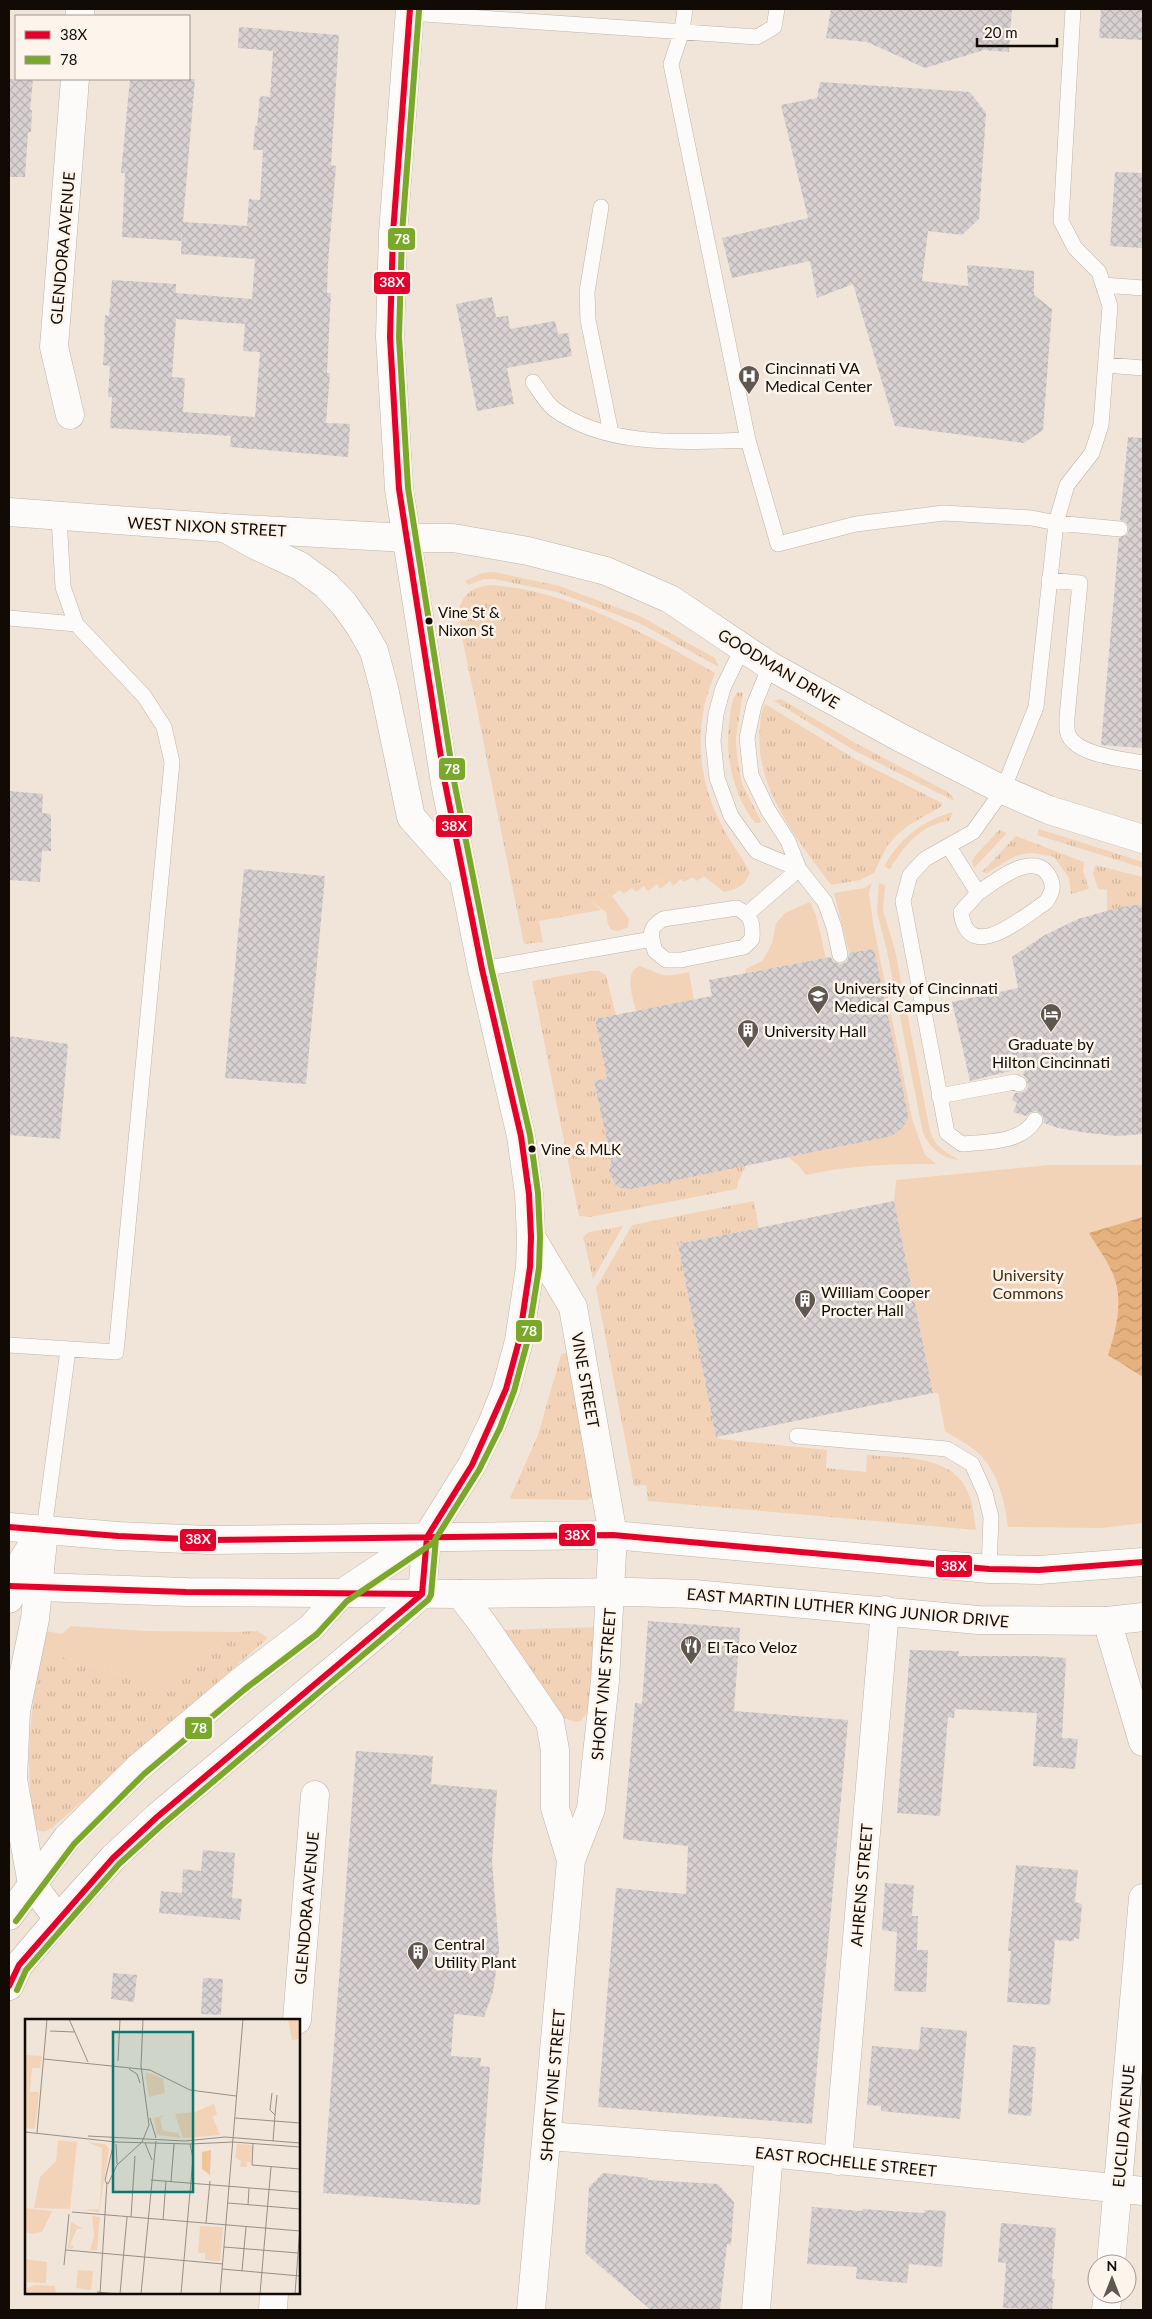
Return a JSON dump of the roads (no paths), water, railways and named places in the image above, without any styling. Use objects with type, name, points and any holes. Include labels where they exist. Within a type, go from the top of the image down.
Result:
[{"type":"main road","name":"VINE STREET","points":[[410,11],[393,233],[390,337],[399,489],[445,783],[466,878],[482,968],[522,1136],[529,1194],[531,1237],[530,1267],[520,1333],[506,1390],[472,1464],[427,1537]]},
{"type":"main road","name":"GLENDORA AVENUE","points":[[70,415],[54,347],[75,80]]},
{"type":"main road","name":"WEST NIXON STREET","points":[[9,512],[225,528],[406,538]]},
{"type":"main road","points":[[225,528],[254,545],[300,566],[326,585],[344,604],[361,628],[374,651],[384,688],[411,818],[466,878]]},
{"type":"main road","name":"GOODMAN DRIVE","points":[[406,538],[453,538],[528,551],[606,571],[670,599],[770,666],[900,738],[1003,790],[1050,810],[1143,839]]},
{"type":"main road","name":"VINE STREET","points":[[531,1237],[573,1307],[613,1535]]},
{"type":"main road","points":[[9,1527],[118,1536],[208,1540],[613,1535],[989,1569],[1039,1570],[1143,1562]]},
{"type":"main road","points":[[44,1530],[39,1588],[16,1711],[13,1779],[32,1884],[58,1919]]},
{"type":"main road","points":[[9,1591],[23,1558],[44,1530]]},
{"type":"main road","name":"SHORT VINE STREET","points":[[531,2310],[548,2136],[571,1860],[591,1809],[605,1681],[612,1591],[613,1535]]},
{"type":"main road","points":[[9,1916],[67,1838],[138,1768],[240,1682],[311,1628],[340,1594],[427,1537]]},
{"type":"main road","points":[[9,1986],[19,1965],[114,1858],[157,1818],[422,1594],[427,1537]]},
{"type":"main road","name":"EAST MARTIN LUTHER KING JUNIOR DRIVE","points":[[9,1591],[39,1588],[340,1594],[612,1591],[694,1594],[978,1620],[1106,1621],[1143,1617]]},
{"type":"main road","name":"SHORT VINE STREET","points":[[460,1594],[483,1624],[550,1722],[556,1750],[555,1808],[571,1860]]},
{"type":"main road","name":"AHRENS STREET","points":[[838,2161],[885,1610]]},
{"type":"main road","points":[[1106,1621],[1143,1742]]},
{"type":"main road","name":"GLENDORA AVENUE","points":[[297,2019],[315,1795]]},
{"type":"main road","name":"EUCLID AVENUE","points":[[1114,2254],[1130,2190],[1143,1898]]},
{"type":"main road","name":"EAST ROCHELLE STREET","points":[[548,2136],[769,2153],[1130,2190]]},
{"type":"main road","points":[[756,2310],[769,2153]]},
{"type":"main road","points":[[273,2310],[274,2294]]},
{"type":"lane","points":[[685,9],[682,31],[671,64],[748,440],[778,544],[856,524],[944,513],[1032,518],[1056,523],[1120,529]]},
{"type":"lane","points":[[410,11],[757,36],[774,27],[777,9]]},
{"type":"lane","points":[[1035,1120],[1030,1128],[1002,1141],[962,1144],[947,1133],[903,901],[910,875],[925,858],[949,847],[973,832],[1003,790],[1036,708],[1056,523],[1067,485],[1092,453],[1101,425],[1110,306],[1099,272],[1075,248],[1062,221],[1073,9]]},
{"type":"lane","points":[[601,208],[588,292],[588,320],[611,433]]},
{"type":"lane","points":[[1104,285],[1143,288]]},
{"type":"lane","points":[[1106,365],[1143,368]]},
{"type":"lane","points":[[533,382],[553,408],[581,424],[611,433],[645,440],[675,442],[748,440]]},
{"type":"lane","points":[[9,1345],[116,1352],[172,762],[164,727],[144,696],[76,624],[63,587],[59,517]]},
{"type":"lane","points":[[1049,580],[1080,583],[1067,734],[1075,745],[1098,753],[1143,763]]},
{"type":"lane","points":[[9,618],[76,624]]},
{"type":"lane","points":[[742,649],[723,688],[716,714],[713,741],[717,778],[731,816],[756,852],[799,869]]},
{"type":"lane","points":[[770,666],[754,705],[747,738],[751,775],[768,810],[788,841],[799,869],[825,902],[834,928],[840,955]]},
{"type":"lane","points":[[949,847],[978,893]]},
{"type":"lane","points":[[1024,866],[1036,866],[1043,869],[1049,875],[1052,885],[1052,893],[1046,902],[993,935],[982,938],[974,936],[968,931],[963,923],[961,912],[978,893],[1024,866]]},
{"type":"lane","points":[[747,914],[799,869]]},
{"type":"lane","points":[[738,908],[752,920],[752,939],[744,947],[681,960],[666,960],[654,951],[652,939],[651,931],[655,924],[663,920],[738,908]]},
{"type":"lane","points":[[482,968],[652,939]]},
{"type":"lane","points":[[939,1096],[1015,1082],[1019,1084]]},
{"type":"lane","points":[[44,1530],[68,1350]]},
{"type":"lane","points":[[797,1436],[947,1449],[972,1464],[986,1493],[991,1517],[989,1569]]},
{"type":"water","points":[[1143,1217],[1143,1377],[1108,1355],[1118,1315],[1118,1294],[1111,1269],[1089,1233]]},
{"type":"place","name":"Cincinnati VA Medical Center","points":[[749,395]]},
{"type":"place","name":"Vine St & Nixon St","points":[[429,621]]},
{"type":"place","name":"University of Cincinnati Medical Campus","points":[[818,1015]]},
{"type":"place","name":"Graduate by Hilton Cincinnati","points":[[1051,1033]]},
{"type":"place","name":"University Hall","points":[[748,1049]]},
{"type":"place","name":"Vine & MLK","points":[[532,1149]]},
{"type":"place","name":"William Cooper Procter Hall","points":[[805,1319]]},
{"type":"place","name":"El Taco Veloz","points":[[691,1665]]},
{"type":"place","name":"Central Utility Plant","points":[[418,1971]]},
{"type":"park label","name":"University Commons","points":[[1028,1283]]}]
